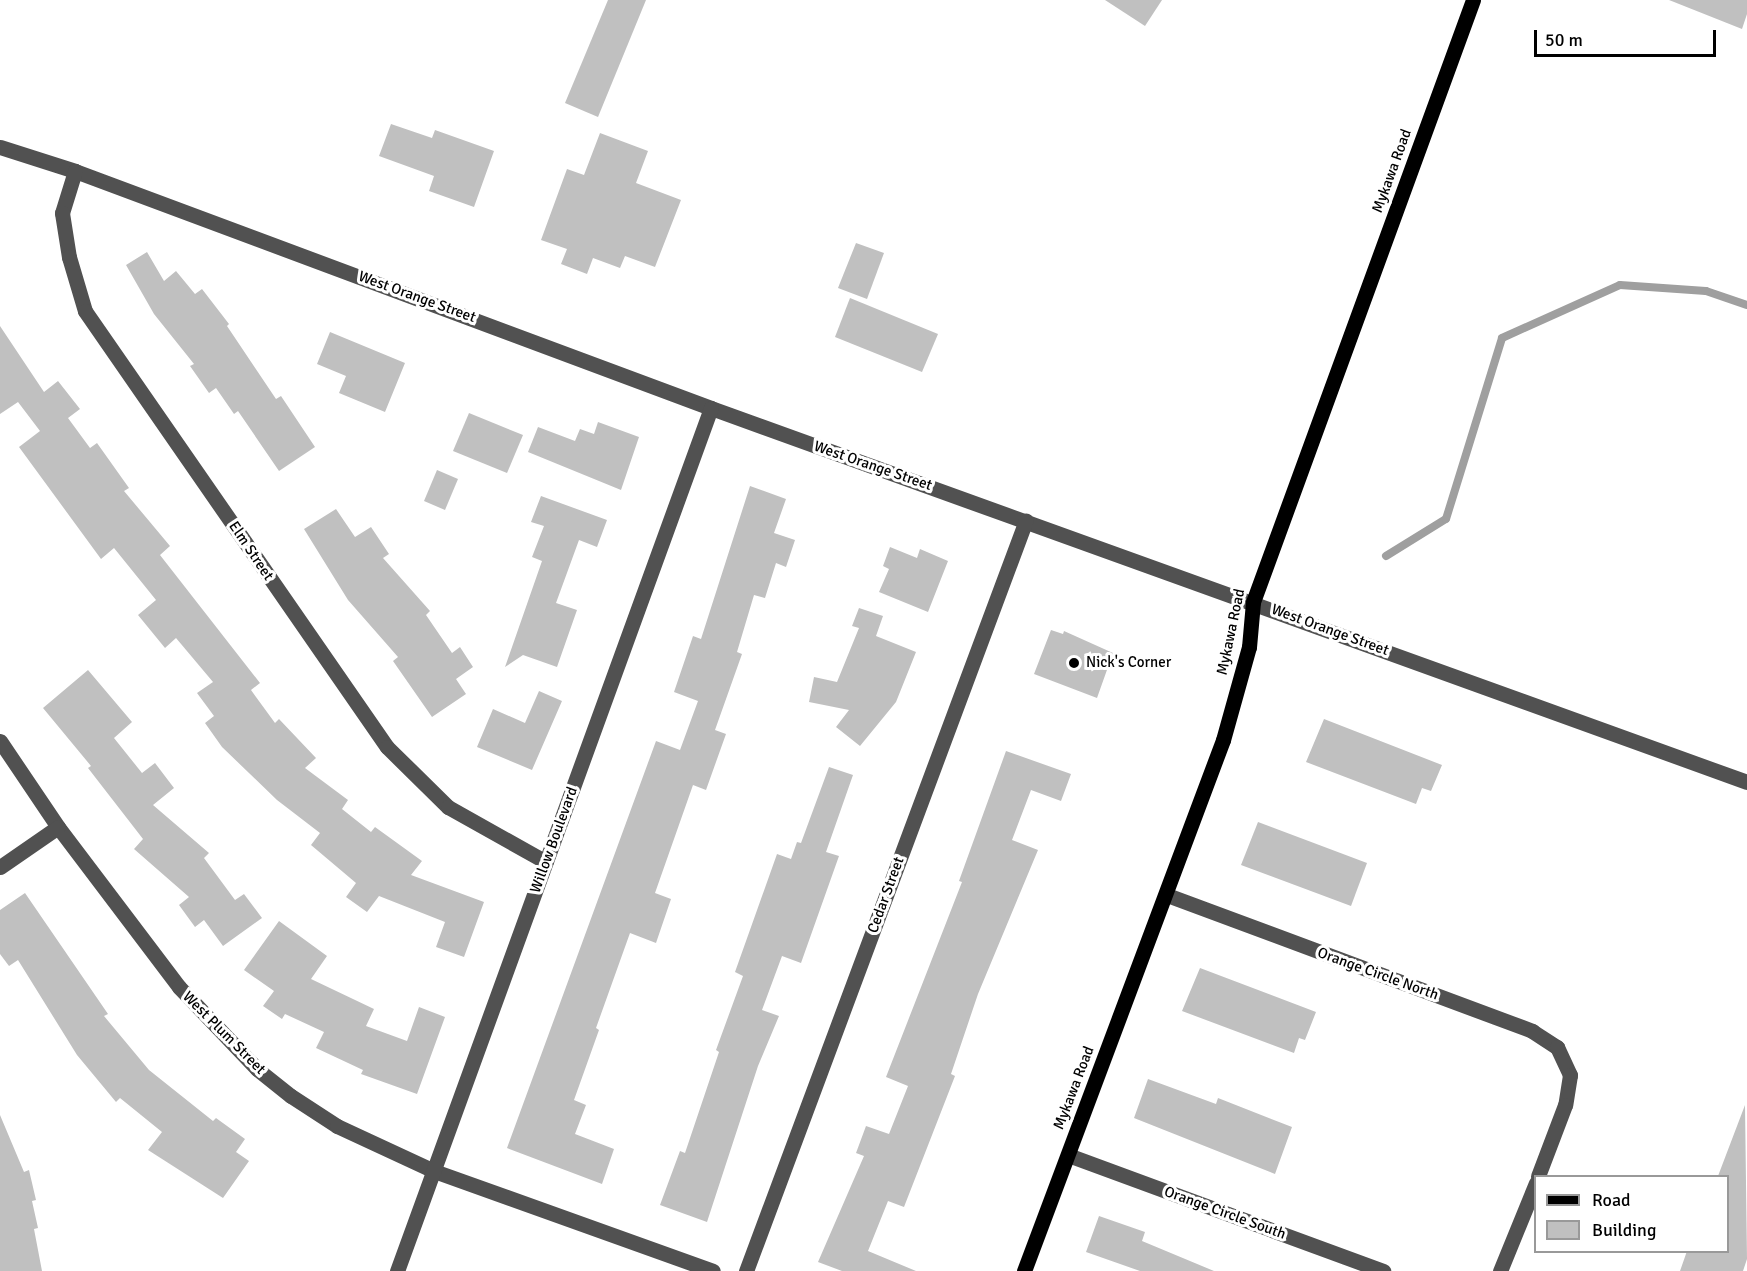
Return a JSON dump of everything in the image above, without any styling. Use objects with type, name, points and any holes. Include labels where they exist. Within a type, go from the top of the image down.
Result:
[{"type":"main road","name":"Mykawa Road","points":[[1024,1271],[1167,895],[1223,740],[1249,647],[1253,602],[1473,0]]},
{"type":"street","name":"West Orange Street","points":[[0,147],[75,171],[711,408],[1253,602],[1747,783]]},
{"type":"street","name":"Elm Street","points":[[75,171],[62,213],[69,257],[85,311],[387,747],[448,807],[546,862]]},
{"type":"street","name":"Willow Boulevard","points":[[397,1271],[711,408]]},
{"type":"street","name":"Cedar Street","points":[[746,1271],[1026,520]]},
{"type":"street","name":"West Plum Street","points":[[0,741],[58,827],[179,987],[257,1070],[337,1126],[434,1171],[712,1271]]},
{"type":"street","points":[[0,867],[58,827]]},
{"type":"street","name":"Orange Circle North","points":[[1167,895],[1532,1031],[1557,1047],[1570,1075],[1565,1105],[1538,1175]]},
{"type":"street","name":"Orange Circle South","points":[[1068,1155],[1383,1271]]},
{"type":"street","points":[[1500,1271],[1534,1189]]},
{"type":"building","points":[[608,0],[646,0],[598,117],[565,103]]},
{"type":"building","points":[[1105,0],[1162,0],[1145,26]]},
{"type":"building","points":[[1669,0],[1747,0],[1747,14],[1742,29]]},
{"type":"building","points":[[391,124],[432,138],[435,130],[494,151],[474,207],[429,191],[434,176],[379,156]]},
{"type":"building","points":[[600,133],[648,151],[636,183],[681,200],[655,267],[625,256],[620,268],[593,258],[587,274],[561,264],[567,249],[541,240],[567,169],[584,175]]},
{"type":"building","points":[[856,243],[884,253],[867,299],[838,288]]},
{"type":"building","points":[[147,252],[164,281],[176,271],[195,294],[202,289],[229,324],[227,326],[276,399],[281,396],[315,447],[279,471],[238,411],[234,414],[216,388],[209,393],[190,366],[194,364],[154,314],[126,265]]},
{"type":"building","points":[[850,298],[938,334],[922,372],[835,337]]},
{"type":"building","points":[[0,326],[44,392],[58,381],[80,409],[68,418],[90,448],[97,443],[129,488],[124,491],[170,546],[160,555],[260,683],[251,690],[275,723],[279,719],[316,758],[305,768],[348,800],[342,809],[371,832],[375,827],[422,861],[411,875],[484,902],[464,957],[436,947],[445,922],[379,896],[367,912],[346,897],[356,883],[311,845],[320,833],[277,800],[222,747],[205,723],[214,716],[197,693],[213,682],[176,638],[165,648],[138,615],[156,600],[114,548],[101,559],[19,447],[40,431],[18,402],[0,414]]},
{"type":"building","points":[[330,332],[405,363],[385,412],[339,393],[346,376],[317,364]]},
{"type":"building","points":[[469,413],[523,435],[507,473],[453,451]]},
{"type":"building","points":[[598,422],[639,437],[621,490],[528,452],[538,427],[575,441],[580,429],[594,434]]},
{"type":"building","points":[[437,470],[458,479],[445,510],[424,501]]},
{"type":"building","points":[[750,486],[786,499],[774,533],[795,540],[786,567],[776,563],[765,598],[754,595],[737,652],[742,654],[715,730],[726,734],[706,790],[693,785],[655,893],[671,899],[656,943],[630,933],[596,1028],[599,1030],[574,1100],[586,1105],[575,1134],[614,1149],[602,1184],[507,1148],[656,741],[680,750],[698,701],[674,692],[693,636],[701,639]]},
{"type":"building","points":[[541,496],[607,520],[597,547],[579,540],[556,603],[577,610],[557,667],[523,655],[505,667],[542,561],[532,557],[544,526],[531,522]]},
{"type":"building","points":[[336,509],[355,537],[371,527],[389,554],[383,558],[430,611],[426,615],[452,653],[460,647],[473,667],[456,679],[466,694],[432,717],[393,661],[398,657],[348,600],[304,529]]},
{"type":"building","points":[[890,547],[917,558],[920,549],[948,561],[928,612],[879,592],[889,569],[883,566]]},
{"type":"building","points":[[859,608],[883,616],[876,636],[916,652],[896,702],[860,746],[836,727],[849,710],[809,702],[814,677],[837,682],[859,628],[852,626]]},
{"type":"building","name":"Nick's Corner","points":[[1051,630],[1063,634],[1064,631],[1113,653],[1097,698],[1034,674]]},
{"type":"building","points":[[88,670],[132,722],[114,738],[142,773],[155,763],[174,788],[153,805],[209,853],[204,858],[235,900],[244,894],[262,918],[223,946],[204,920],[195,927],[179,905],[189,897],[134,849],[143,839],[88,768],[91,766],[43,708]]},
{"type":"building","points":[[539,691],[562,701],[532,770],[477,747],[493,709],[525,723]]},
{"type":"building","points":[[1324,719],[1442,765],[1431,791],[1422,788],[1416,804],[1306,762]]},
{"type":"building","points":[[1006,751],[1071,774],[1061,801],[1031,790],[1012,840],[1038,850],[978,994],[951,1074],[955,1076],[904,1207],[888,1201],[868,1251],[916,1271],[842,1271],[818,1262],[864,1156],[856,1153],[866,1126],[889,1134],[908,1086],[886,1077],[962,882],[959,881]]},
{"type":"building","points":[[829,767],[853,775],[826,852],[839,856],[801,963],[782,956],[762,1010],[779,1016],[758,1066],[707,1222],[660,1205],[680,1151],[685,1153],[719,1052],[716,1050],[743,976],[735,972],[777,854],[791,859],[797,842],[801,843]]},
{"type":"building","points":[[1258,822],[1367,863],[1351,906],[1241,865]]},
{"type":"building","points":[[25,893],[108,1014],[104,1016],[149,1070],[213,1121],[216,1118],[245,1139],[236,1152],[249,1161],[223,1198],[148,1150],[162,1132],[120,1098],[116,1102],[77,1055],[18,960],[9,966],[0,954],[0,910]]},
{"type":"building","points":[[279,921],[327,956],[311,979],[374,1009],[366,1026],[407,1041],[419,1007],[445,1017],[417,1094],[361,1074],[363,1070],[316,1048],[324,1032],[285,1014],[282,1019],[263,1006],[274,991],[244,970]]},
{"type":"building","points":[[1200,968],[1316,1012],[1305,1040],[1299,1038],[1294,1053],[1182,1011]]},
{"type":"building","points":[[1148,1079],[1216,1104],[1218,1098],[1292,1127],[1275,1174],[1134,1118]]},
{"type":"building","points":[[1745,1105],[1747,1259],[1743,1271],[1680,1271],[1686,1253],[1729,1253],[1729,1175],[1718,1175]]},
{"type":"building","points":[[0,1115],[24,1172],[29,1170],[36,1200],[32,1201],[38,1228],[34,1229],[42,1271],[0,1271]]},
{"type":"building","points":[[1099,1216],[1145,1232],[1142,1241],[1214,1271],[1140,1271],[1086,1252]]},
{"type":"waterway","points":[[1386,556],[1446,519],[1502,338],[1620,285],[1706,291],[1747,305]]},
{"type":"place","name":"Nick's Corner","points":[[1074,663]]}]
